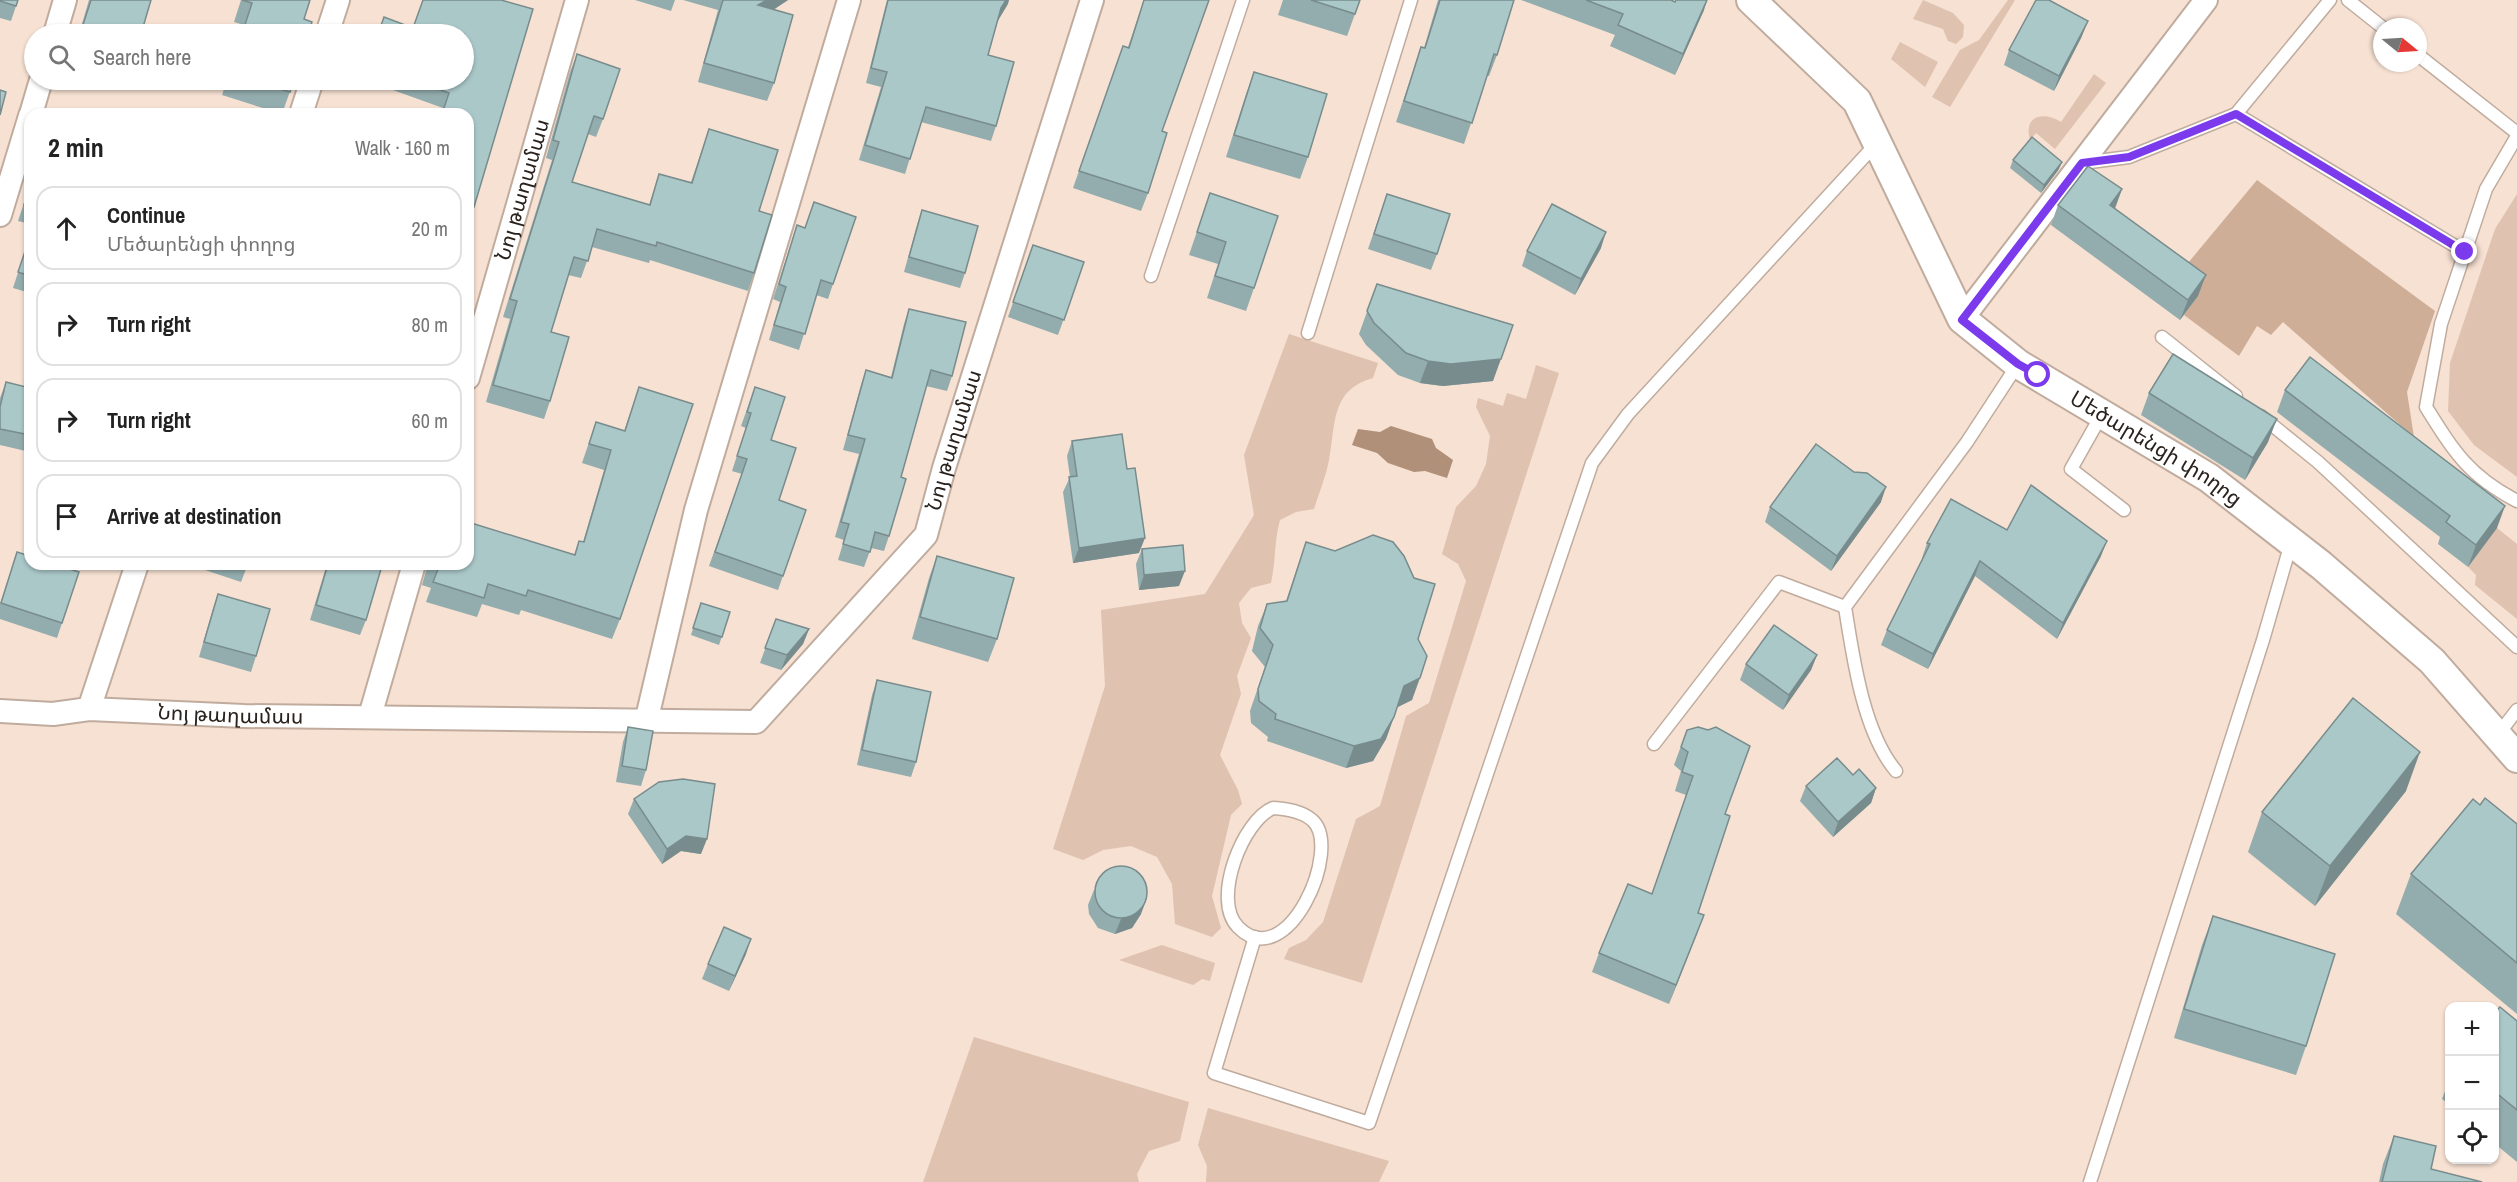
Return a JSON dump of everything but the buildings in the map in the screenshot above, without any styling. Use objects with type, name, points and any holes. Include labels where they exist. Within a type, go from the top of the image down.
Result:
[{"type":"street","points":[[58,24],[65,0]]},
{"type":"street","points":[[330,24],[338,0]]},
{"type":"street","name":"Նոյ թաղամաս","points":[[474,357],[577,0]]},
{"type":"street","points":[[646,722],[696,510],[849,0]]},
{"type":"street","name":"Նոյ թաղամաս","points":[[0,711],[53,714],[89,709],[244,716],[756,723],[926,535],[944,468],[1092,0]]},
{"type":"street","name":"Մեծարենցի փողոց","points":[[1751,0],[1857,101],[1875,145],[1962,320],[2018,364],[2209,478],[2291,542],[2432,661],[2511,749]]},
{"type":"street","points":[[1962,320],[2206,0]]},
{"type":"street","points":[[32,108],[38,90]]},
{"type":"street","points":[[303,108],[309,90]]},
{"type":"street","points":[[0,215],[24,135]]},
{"type":"street","points":[[89,709],[135,570]]},
{"type":"street","points":[[370,716],[412,570]]},
{"type":"lane","points":[[1151,276],[1243,0]]},
{"type":"lane","points":[[1308,333],[1411,0]]},
{"type":"lane","points":[[2082,163],[2129,157],[2236,114],[2330,0]]},
{"type":"lane","points":[[2348,0],[2373,20]]},
{"type":"lane","points":[[2427,62],[2517,135],[2486,189],[2441,324],[2426,407],[2456,455],[2493,489],[2517,501]]},
{"type":"lane","points":[[2236,114],[2465,252]]},
{"type":"lane","points":[[1255,937],[1214,1072],[1368,1123],[1592,463],[1628,414],[1875,145]]},
{"type":"lane","points":[[2162,337],[2318,462],[2517,647]]},
{"type":"lane","points":[[1896,771],[1882,754],[1856,675],[1845,607],[1967,442],[2018,364]]},
{"type":"lane","points":[[2102,414],[2071,469],[2124,510]]},
{"type":"lane","points":[[2090,1182],[2263,640],[2291,542]]},
{"type":"lane","points":[[1654,744],[1779,582],[1845,607]]},
{"type":"lane","points":[[2511,749],[2517,710]]},
{"type":"lane","points":[[1274,808],[1292,810],[1313,820],[1320,832],[1321,860],[1308,897],[1288,928],[1275,936],[1255,937],[1237,927],[1230,916],[1228,900],[1230,880],[1244,839],[1253,822],[1263,812],[1274,808]]},
{"type":"shaded area","points":[[1923,0],[1953,13],[1964,25],[1963,37],[1956,44],[1948,41],[1943,29],[1913,19]]},
{"type":"shaded area","points":[[2008,0],[2015,0],[1950,107],[1932,97],[1960,50],[1979,40]]},
{"type":"shaded area","points":[[1900,42],[1938,62],[1925,87],[1891,59]]},
{"type":"shaded area","points":[[2094,74],[2106,83],[2055,149],[2036,133],[2030,140],[2032,120],[2042,116],[2061,122]]},
{"type":"shaded area","points":[[2257,180],[2435,311],[2407,392],[2414,437],[2283,322],[2271,335],[2257,326],[2239,356],[2184,315],[2198,296],[2183,269]]},
{"type":"shaded area","points":[[2517,194],[2517,477],[2474,445],[2448,411],[2450,363],[2495,229]]},
{"type":"shaded area","points":[[1289,334],[1378,363],[1373,378],[1349,391],[1342,400],[1335,422],[1328,466],[1314,509],[1296,512],[1280,520],[1271,583],[1251,588],[1239,603],[1242,623],[1251,638],[1237,676],[1241,694],[1220,755],[1238,790],[1242,804],[1231,815],[1212,896],[1221,928],[1212,937],[1175,924],[1172,884],[1157,857],[1131,846],[1103,850],[1083,860],[1053,849],[1105,686],[1101,610],[1205,594],[1254,515],[1244,455]]},
{"type":"shaded area","points":[[1536,365],[1559,373],[1362,983],[1284,959],[1289,948],[1306,940],[1323,922],[1356,819],[1380,806],[1406,716],[1429,703],[1466,581],[1458,564],[1442,554],[1456,507],[1476,486],[1486,464],[1490,436],[1476,407],[1478,398],[1503,406],[1507,393],[1526,399]]},
{"type":"shaded area","points":[[1391,426],[1432,439],[1436,448],[1453,460],[1447,478],[1425,471],[1414,472],[1388,463],[1377,453],[1352,445],[1358,429],[1380,432]]},
{"type":"shaded area","points":[[2497,528],[2517,544],[2517,619],[2475,585],[2476,575],[2468,567]]},
{"type":"shaded area","points":[[1162,945],[1215,963],[1210,981],[1202,979],[1193,985],[1119,960]]},
{"type":"shaded area","points":[[974,1037],[1189,1102],[1180,1141],[1149,1151],[1137,1174],[1139,1182],[923,1182]]},
{"type":"shaded area","points":[[1208,1108],[1389,1161],[1379,1182],[1206,1182],[1207,1166],[1198,1145]]},
{"type":"route","points":[[2038,375],[2018,364],[1962,320],[2082,163],[2129,157],[2236,114],[2465,252]]}]
